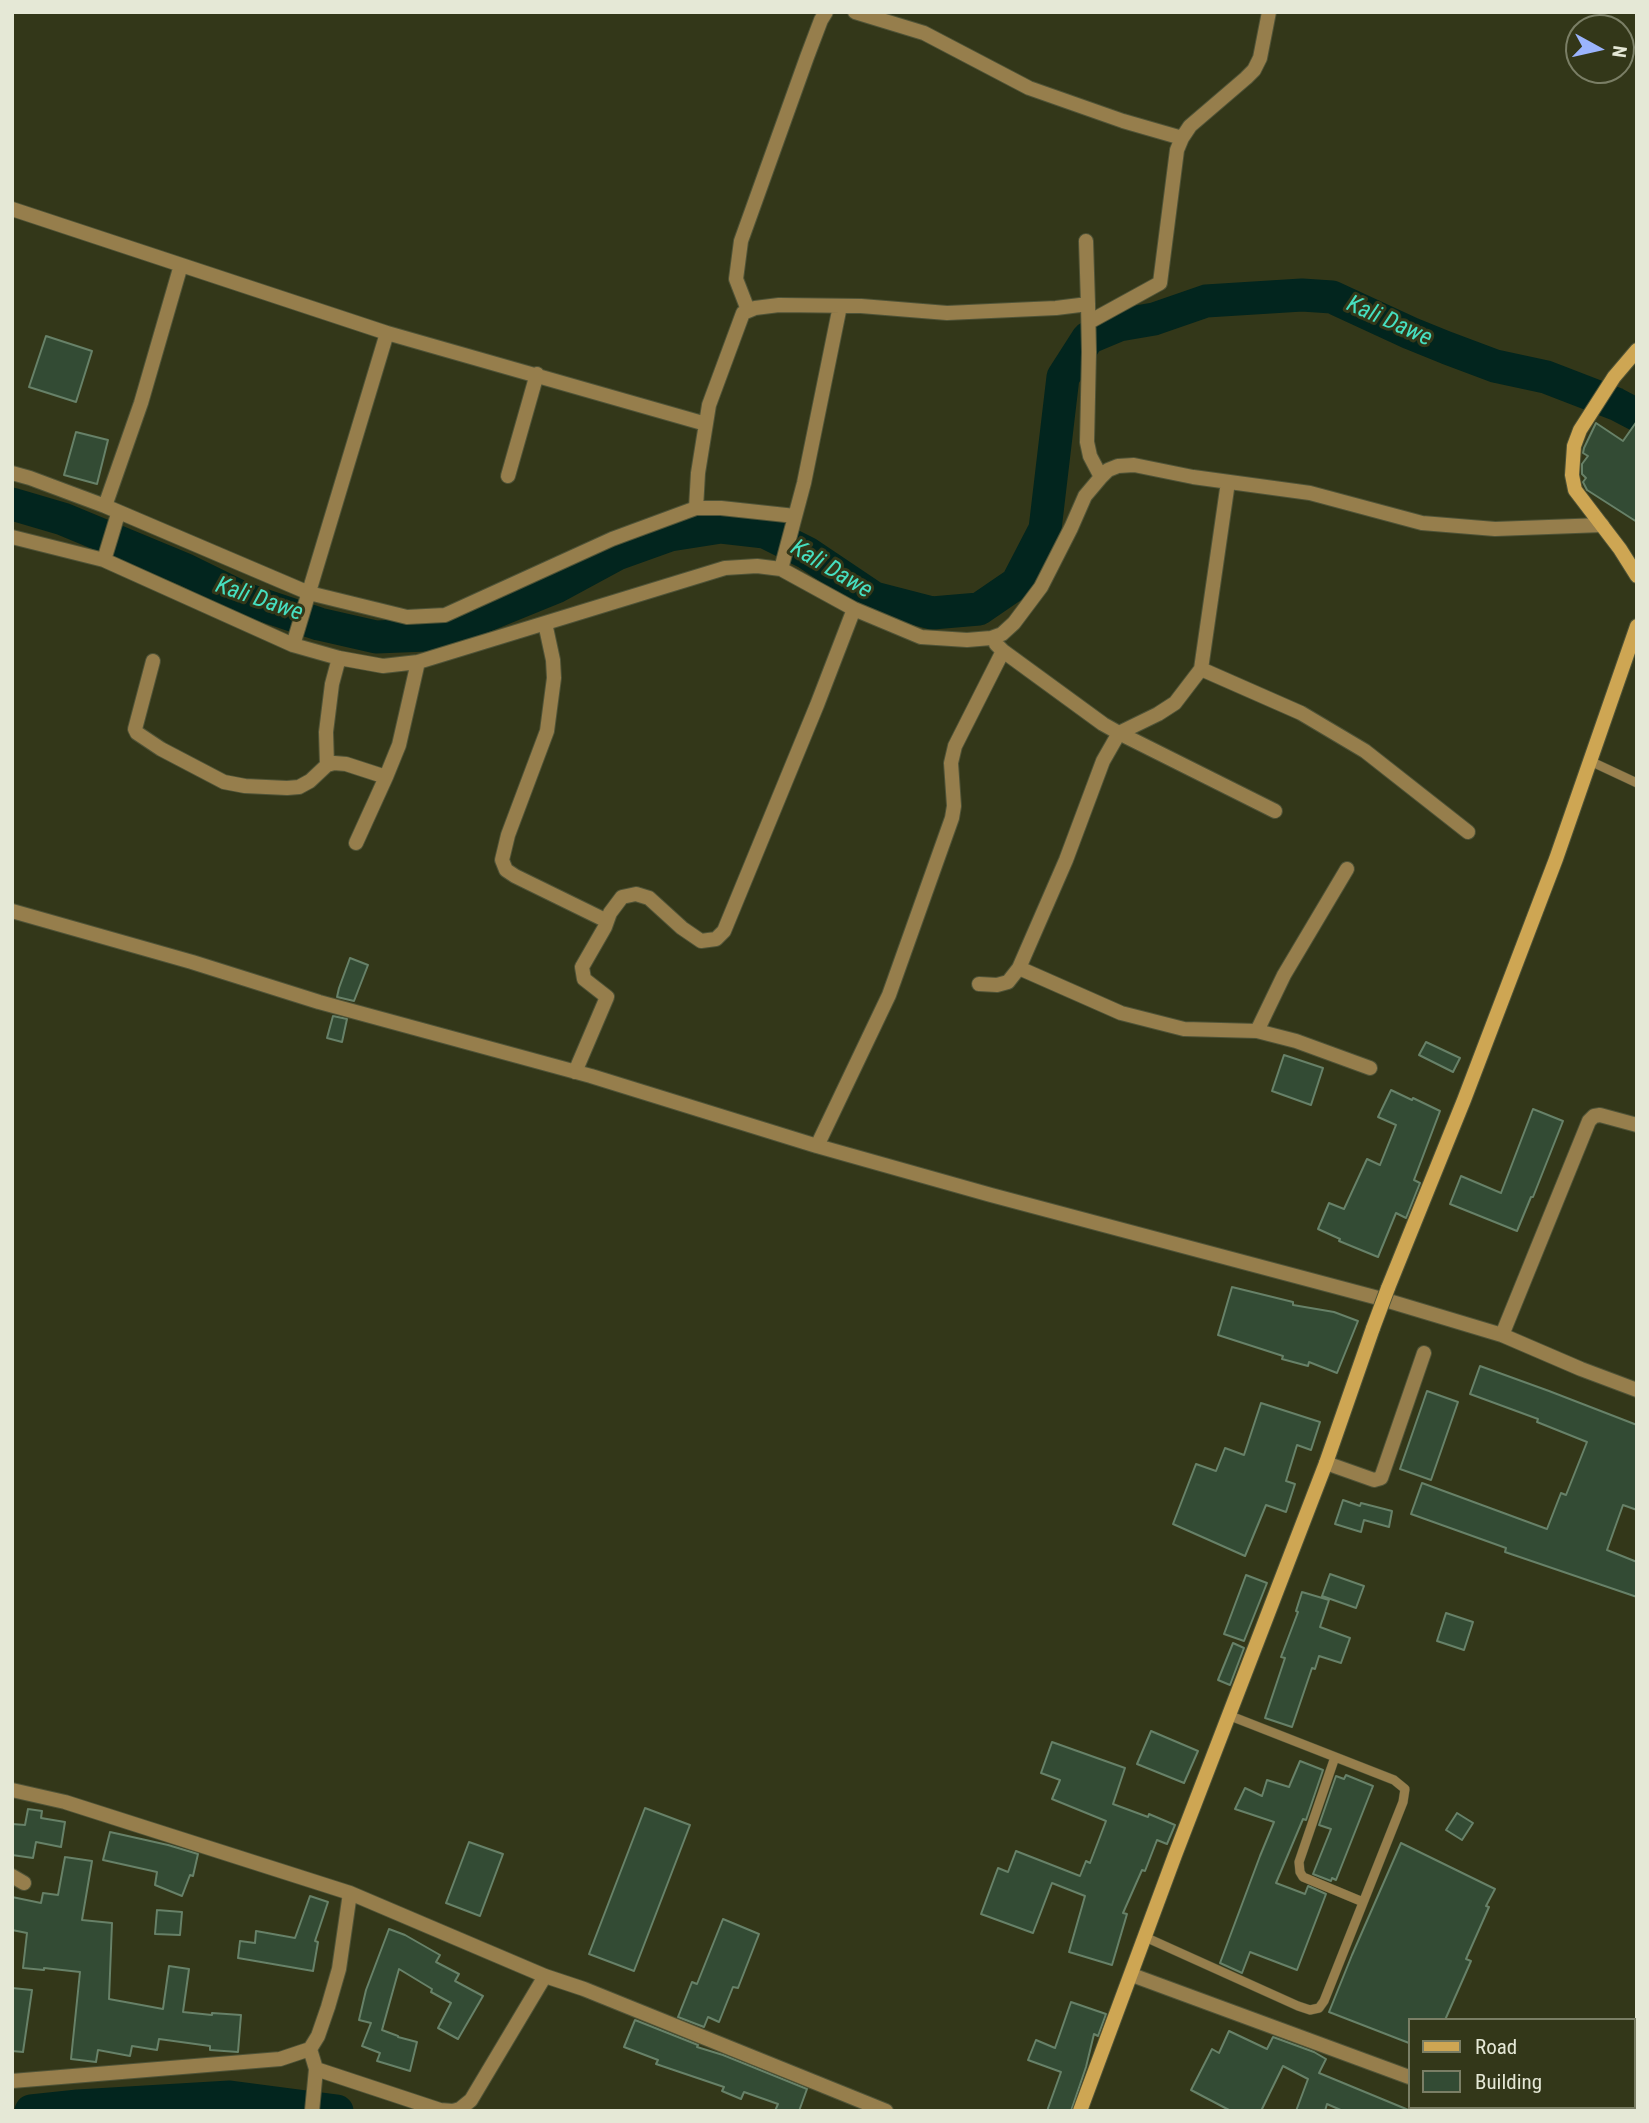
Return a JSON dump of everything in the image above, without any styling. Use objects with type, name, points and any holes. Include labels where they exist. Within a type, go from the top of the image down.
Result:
[{"type":"main road","points":[[1637,350],[1614,377],[1587,417],[1574,446],[1572,475],[1575,490],[1637,576]]},
{"type":"main road","points":[[1080,2111],[1228,1715],[1326,1463],[1388,1288],[1469,1087],[1556,859],[1590,761],[1630,665],[1637,626]]},
{"type":"street","points":[[748,310],[736,279],[741,241],[811,45],[826,12]]},
{"type":"street","points":[[855,12],[924,33],[1029,88],[1123,121],[1182,138]]},
{"type":"street","points":[[1089,322],[1160,283],[1177,150],[1190,126],[1254,69],[1260,58],[1269,12]]},
{"type":"street","points":[[12,208],[387,333],[706,424]]},
{"type":"street","points":[[1086,241],[1089,322],[1087,442],[1090,456],[1101,477]]},
{"type":"street","points":[[105,506],[141,403],[181,265]]},
{"type":"street","points":[[696,508],[698,473],[709,405],[743,313],[748,310],[779,305],[894,308],[947,313],[1088,304]]},
{"type":"street","points":[[781,569],[804,483],[839,306]]},
{"type":"street","points":[[296,638],[387,333]]},
{"type":"street","points":[[508,476],[537,374]]},
{"type":"street","points":[[12,537],[104,560],[339,658],[383,666],[418,662],[725,568],[757,566],[781,569],[854,609],[921,637],[968,640],[991,638],[1002,634],[1014,623],[1041,587],[1085,496],[1108,470],[1118,466],[1134,465],[1193,477],[1310,493],[1422,523],[1495,529],[1602,525]]},
{"type":"street","points":[[12,473],[105,506],[118,514],[309,593],[407,617],[445,615],[612,539],[696,508],[721,508],[793,523]]},
{"type":"street","points":[[979,984],[997,985],[1008,982],[1019,968],[1066,860],[1103,761],[1119,733],[1175,703],[1201,668],[1228,482]]},
{"type":"street","points":[[104,560],[118,514]]},
{"type":"street","points":[[575,1072],[607,997],[584,979],[583,963],[610,913],[622,897],[636,894],[649,898],[682,928],[702,941],[716,939],[724,931],[854,609]]},
{"type":"street","points":[[545,623],[555,678],[547,731],[508,835],[502,860],[506,870],[514,876],[607,921]]},
{"type":"street","points":[[991,638],[1003,651],[1103,724],[1275,811]]},
{"type":"street","points":[[817,1146],[889,995],[952,818],[954,806],[951,762],[954,746],[1003,651]]},
{"type":"street","points":[[327,765],[326,732],[332,684],[339,658]]},
{"type":"street","points":[[153,661],[135,729],[137,733],[224,782],[245,786],[299,787],[327,765],[334,763],[346,764],[386,777]]},
{"type":"street","points":[[356,843],[398,745],[418,662]]},
{"type":"street","points":[[1201,668],[1301,713],[1354,745],[1468,832]]},
{"type":"street","points":[[1257,1031],[1284,975],[1347,869]]},
{"type":"street","points":[[12,911],[192,962],[318,1002],[575,1072],[817,1146],[1382,1299],[1502,1335],[1637,1390]]},
{"type":"street","points":[[1019,968],[1121,1013],[1184,1030],[1257,1031],[1296,1041],[1370,1068]]},
{"type":"street","points":[[1502,1335],[1588,1121],[1600,1115],[1637,1125]]},
{"type":"street","points":[[1326,1463],[1374,1480],[1381,1478],[1424,1353]]},
{"type":"street","points":[[12,1790],[65,1802],[349,1893],[545,1976],[584,1989],[886,2111]]},
{"type":"street","points":[[12,2081],[280,2059],[310,2049],[325,2017],[339,1969],[349,1893]]},
{"type":"street","points":[[1132,1975],[1408,2077]]},
{"type":"street","points":[[316,2074],[440,2110],[460,2109],[471,2100],[545,1976]]},
{"type":"street","points":[[310,2049],[316,2074],[312,2111]]},
{"type":"lane","points":[[1590,761],[1637,783]]},
{"type":"lane","points":[[1145,1937],[1298,2006],[1310,2010],[1319,2008],[1403,1802],[1405,1789],[1394,1780],[1228,1715]]},
{"type":"lane","points":[[1335,1757],[1299,1862],[1300,1872],[1303,1877],[1363,1902]]},
{"type":"building","points":[[46,336],[92,351],[76,402],[29,387]]},
{"type":"building","points":[[1637,421],[1637,522],[1587,490],[1583,482],[1586,478],[1582,474],[1582,464],[1588,456],[1583,453],[1584,448],[1596,423],[1623,441]]},
{"type":"building","points":[[76,432],[108,440],[97,484],[64,475]]},
{"type":"building","points":[[350,958],[368,965],[354,1001],[337,997]]},
{"type":"building","points":[[333,1016],[347,1019],[342,1042],[327,1038]]},
{"type":"building","points":[[1426,1042],[1460,1058],[1453,1072],[1419,1055]]},
{"type":"building","points":[[1284,1055],[1323,1068],[1311,1105],[1272,1091]]},
{"type":"building","points":[[1391,1090],[1440,1111],[1414,1180],[1420,1183],[1406,1218],[1396,1213],[1378,1257],[1318,1229],[1329,1203],[1344,1209],[1367,1159],[1380,1165],[1396,1125],[1378,1117]]},
{"type":"building","points":[[1533,1109],[1563,1121],[1517,1231],[1450,1204],[1461,1176],[1501,1193]]},
{"type":"building","points":[[1232,1287],[1293,1302],[1293,1305],[1334,1312],[1358,1321],[1337,1373],[1309,1362],[1308,1366],[1282,1359],[1283,1356],[1218,1335]]},
{"type":"building","points":[[1480,1366],[1637,1425],[1637,1510],[1623,1505],[1607,1550],[1637,1562],[1637,1597],[1505,1552],[1506,1548],[1411,1514],[1422,1483],[1547,1529],[1561,1493],[1566,1495],[1587,1442],[1537,1422],[1538,1419],[1470,1394]]},
{"type":"building","points":[[1427,1391],[1458,1402],[1431,1480],[1400,1469]]},
{"type":"building","points":[[1261,1403],[1320,1422],[1311,1450],[1297,1445],[1286,1481],[1295,1484],[1286,1512],[1266,1505],[1245,1556],[1173,1524],[1196,1464],[1216,1471],[1225,1448],[1244,1455]]},
{"type":"building","points":[[1343,1500],[1360,1506],[1361,1503],[1392,1511],[1389,1527],[1364,1520],[1361,1532],[1335,1524]]},
{"type":"building","points":[[1330,1574],[1364,1586],[1356,1608],[1322,1596]]},
{"type":"building","points":[[1246,1575],[1267,1583],[1244,1641],[1224,1634]]},
{"type":"building","points":[[1302,1592],[1329,1600],[1320,1627],[1350,1638],[1341,1663],[1319,1656],[1315,1669],[1312,1668],[1292,1727],[1265,1718],[1285,1658],[1281,1657],[1298,1612],[1296,1611]]},
{"type":"building","points":[[1446,1613],[1473,1622],[1464,1650],[1437,1641]]},
{"type":"building","points":[[1233,1643],[1244,1648],[1230,1685],[1218,1680]]},
{"type":"building","points":[[1151,1731],[1198,1751],[1184,1783],[1137,1764]]},
{"type":"building","points":[[1052,1742],[1125,1768],[1113,1804],[1175,1825],[1167,1844],[1157,1840],[1145,1871],[1142,1870],[1123,1913],[1127,1914],[1112,1965],[1069,1952],[1085,1896],[1052,1883],[1033,1933],[981,1914],[998,1868],[1008,1872],[1016,1851],[1080,1876],[1086,1861],[1090,1863],[1106,1821],[1052,1799],[1060,1780],[1041,1773]]},
{"type":"building","points":[[1300,1761],[1323,1770],[1306,1820],[1303,1819],[1276,1883],[1305,1894],[1308,1886],[1326,1894],[1297,1970],[1250,1952],[1242,1973],[1220,1963],[1274,1822],[1235,1809],[1245,1788],[1262,1796],[1267,1780],[1289,1787]]},
{"type":"building","points":[[1346,1775],[1373,1786],[1336,1880],[1332,1878],[1331,1881],[1313,1874],[1331,1829],[1319,1825],[1336,1776],[1344,1779]]},
{"type":"building","points":[[645,1808],[690,1825],[634,1971],[589,1954]]},
{"type":"building","points":[[28,1809],[42,1811],[41,1818],[65,1822],[61,1847],[36,1842],[33,1858],[12,1855],[12,1824],[25,1825]]},
{"type":"building","points":[[1457,1813],[1473,1823],[1462,1840],[1446,1830]]},
{"type":"building","points":[[110,1832],[198,1854],[193,1876],[190,1875],[182,1896],[155,1885],[157,1872],[103,1860]]},
{"type":"building","points":[[469,1842],[503,1854],[480,1916],[446,1903]]},
{"type":"building","points":[[1401,1843],[1495,1889],[1466,1959],[1471,1961],[1446,2018],[1408,2018],[1408,2043],[1329,2012]]},
{"type":"building","points":[[65,1857],[92,1861],[82,1920],[112,1923],[109,1999],[163,2009],[169,1966],[189,1969],[183,2012],[241,2015],[238,2052],[210,2050],[210,2046],[159,2039],[157,2050],[132,2046],[130,2056],[98,2050],[96,2062],[71,2059],[80,1972],[23,1968],[27,1933],[12,1930],[12,1897],[41,1903],[43,1893],[58,1895]]},
{"type":"building","points":[[310,1896],[328,1902],[315,1941],[318,1942],[313,1971],[238,1958],[240,1941],[255,1943],[256,1931],[295,1938]]},
{"type":"building","points":[[157,1910],[182,1912],[180,1935],[155,1934]]},
{"type":"building","points":[[723,1919],[759,1934],[738,1988],[733,1987],[719,2022],[708,2017],[704,2027],[678,2017],[692,1982],[697,1984]]},
{"type":"building","points":[[389,1929],[440,1955],[436,1962],[459,1974],[455,1981],[483,1996],[458,2039],[438,2028],[451,2003],[399,1969],[382,2030],[417,2042],[410,2071],[377,2061],[380,2053],[362,2046],[371,2023],[359,2020],[366,1990]]},
{"type":"building","points":[[12,1988],[32,1990],[23,2052],[12,2051]]},
{"type":"building","points":[[1071,2002],[1106,2014],[1098,2036],[1094,2034],[1071,2111],[1047,2111],[1061,2072],[1028,2060],[1036,2040],[1055,2048]]},
{"type":"building","points":[[635,2020],[807,2089],[799,2111],[775,2111],[778,2104],[744,2092],[741,2099],[722,2091],[724,2087],[656,2064],[658,2060],[624,2047]]},
{"type":"building","points":[[1229,2031],[1267,2049],[1273,2037],[1314,2052],[1326,2059],[1319,2073],[1411,2111],[1343,2111],[1327,2104],[1325,2111],[1296,2111],[1308,2079],[1283,2066],[1261,2111],[1231,2111],[1191,2090],[1212,2049],[1219,2053]]},
{"type":"waterway","name":"Kali Dawe","points":[[12,504],[63,519],[186,570],[245,599],[319,624],[376,637],[427,635],[475,620],[556,587],[617,554],[670,535],[721,527],[765,532],[807,553],[874,598],[932,613],[979,609],[1017,583],[1045,529],[1063,377],[1088,338],[1119,325],[1154,319],[1206,301],[1302,295],[1332,297],[1447,348],[1495,366],[1546,377],[1637,415]]},
{"type":"waterway","points":[[31,2111],[230,2097],[337,2111]]}]
